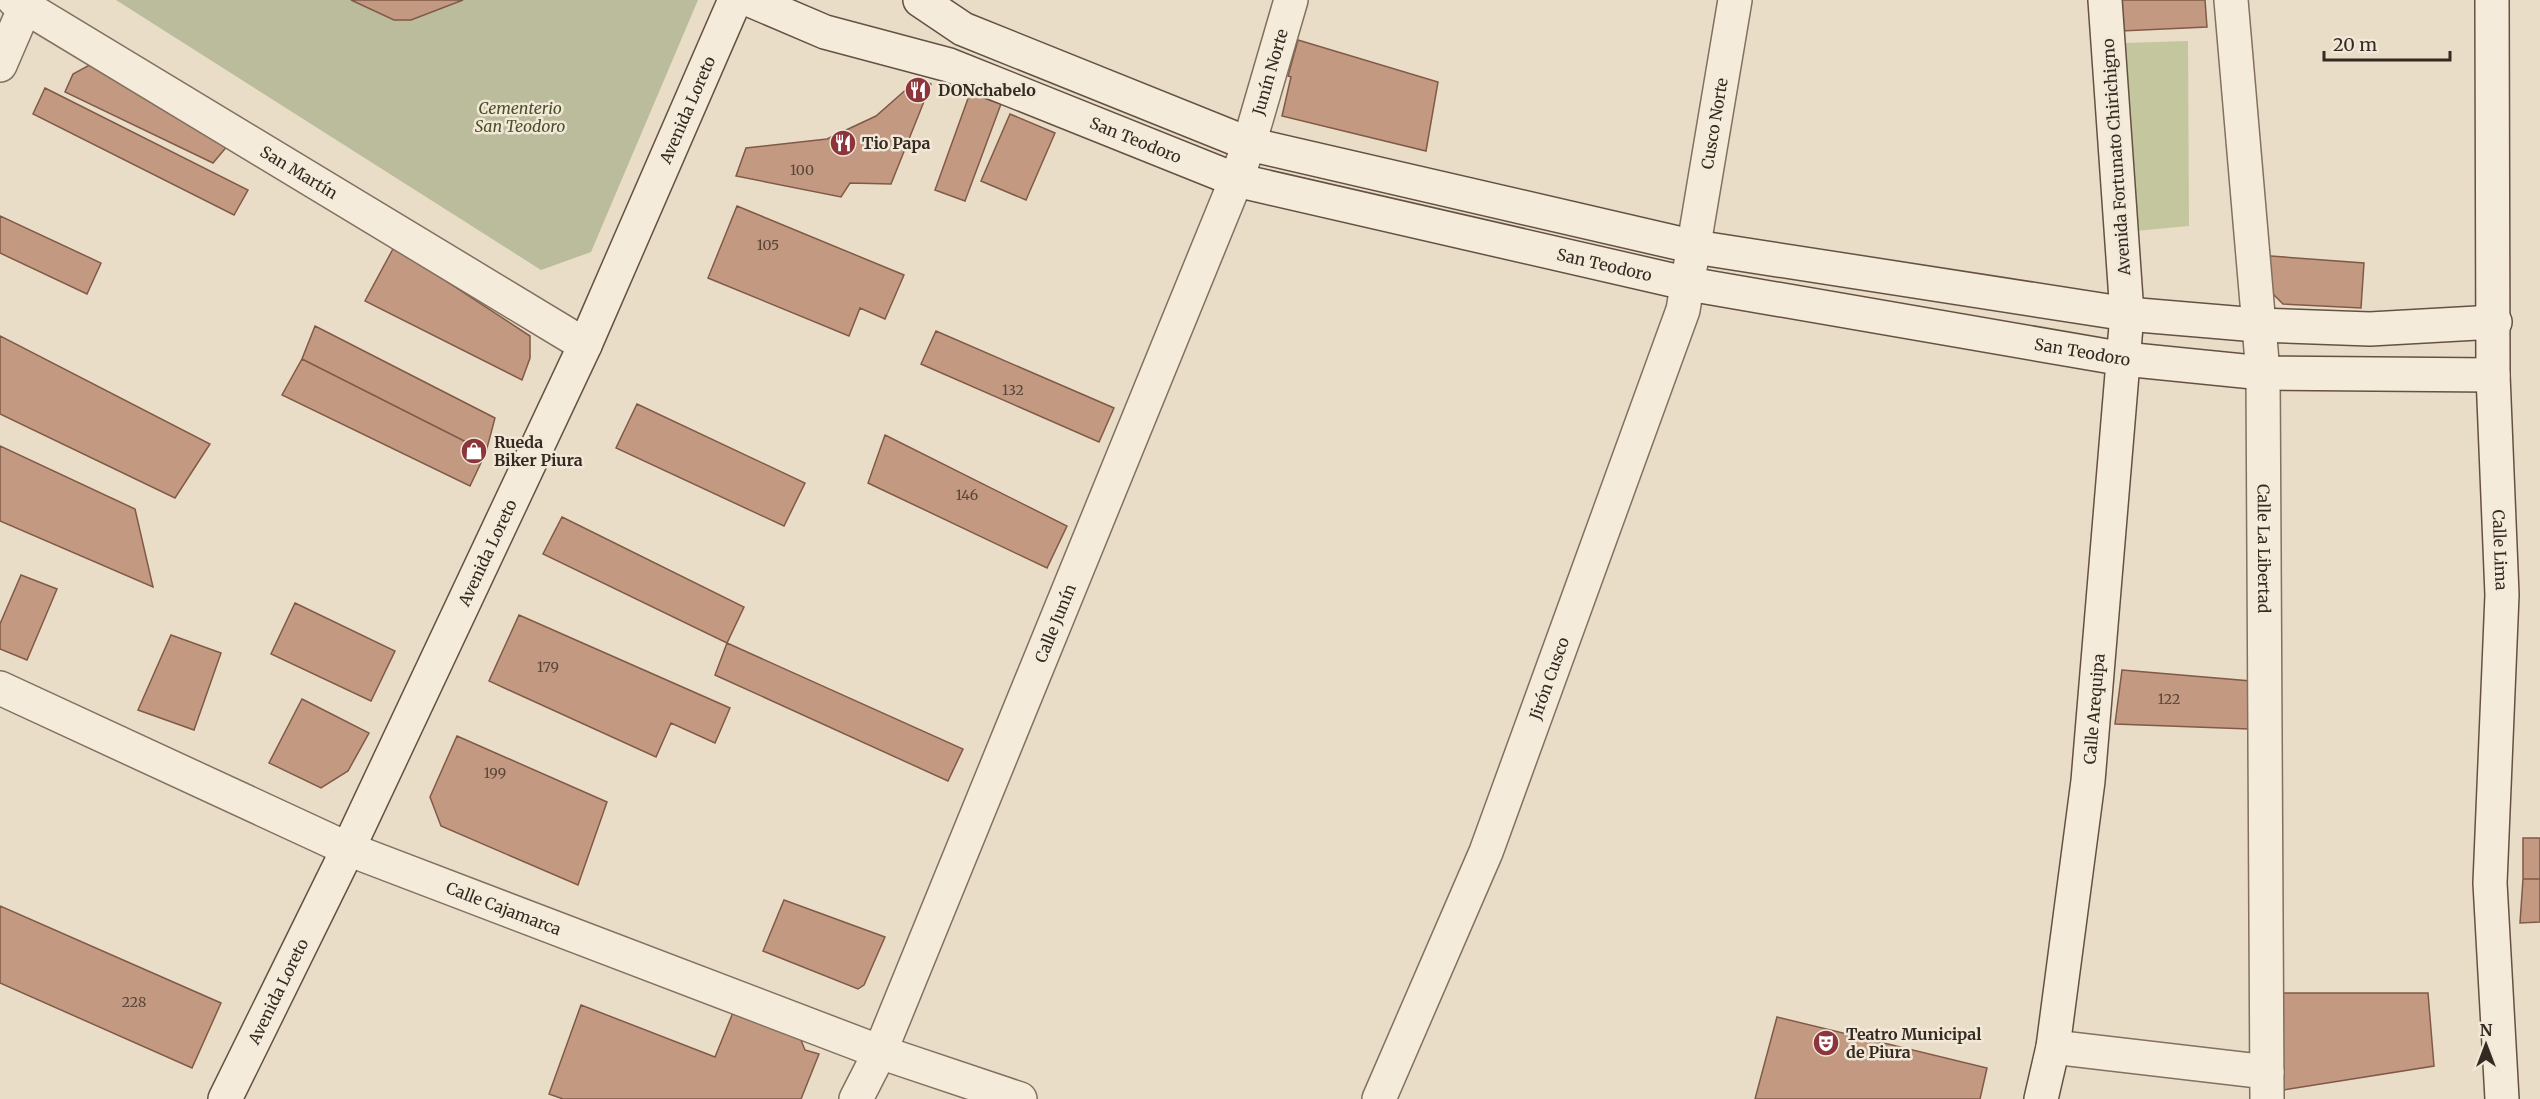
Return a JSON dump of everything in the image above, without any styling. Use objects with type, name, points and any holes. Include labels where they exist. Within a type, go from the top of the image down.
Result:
[{"type":"street","name":"Avenida Loreto","points":[[225,1099],[348,849],[585,345],[735,0]]},
{"type":"street","name":"San Teodoro","points":[[750,0],[825,32],[949,65],[1236,180],[1689,284],[2124,359],[2263,374],[2493,375]]},
{"type":"street","points":[[920,0],[963,29],[1249,144],[1695,247],[2127,314],[2257,325],[2370,329],[2495,322]]},
{"type":"street","name":"Junín Norte","points":[[1249,144],[1291,0]]},
{"type":"street","name":"Cusco Norte","points":[[1695,247],[1735,0]]},
{"type":"street","name":"Avenida Fortunato Chirichigno","points":[[2105,0],[2127,314]]},
{"type":"street","name":"Calle La Libertad","points":[[2231,0],[2257,325],[2263,374],[2267,1086]]},
{"type":"street","name":"Calle Lima","points":[[2492,0],[2495,322],[2493,375],[2502,595],[2490,883],[2502,1099]]},
{"type":"street","name":"San Martín","points":[[19,4],[585,345]]},
{"type":"street","points":[[0,65],[19,4]]},
{"type":"street","name":"Calle Junín","points":[[856,1099],[880,1052],[1249,144]]},
{"type":"street","name":"Jirón Cusco","points":[[1379,1099],[1486,852],[1683,310],[1695,247]]},
{"type":"street","name":"Calle Arequipa","points":[[2041,1099],[2053,1047],[2088,781],[2127,314]]},
{"type":"street","name":"Calle Cajamarca","points":[[0,688],[348,849],[880,1052],[1020,1099]]},
{"type":"street","points":[[2053,1047],[2267,1086]]},
{"type":"green space","name":"Cementerio San Teodoro","points":[[116,0],[698,0],[591,252],[541,270]]},
{"type":"green space","points":[[2188,41],[2189,226],[2135,231],[2124,43]]},
{"type":"building","points":[[351,0],[463,0],[411,20],[394,20]]},
{"type":"building","points":[[2119,0],[2205,0],[2207,27],[2121,31]]},
{"type":"building","points":[[1298,40],[1438,82],[1426,151],[1282,116],[1291,77],[1288,76]]},
{"type":"building","points":[[104,57],[234,138],[213,163],[65,92],[73,74]]},
{"type":"building","points":[[918,79],[931,84],[891,184],[850,183],[841,197],[736,176],[746,148],[827,139],[876,116]]},
{"type":"building","points":[[45,88],[248,190],[234,215],[33,114]]},
{"type":"building","points":[[970,93],[1001,104],[965,201],[935,190]]},
{"type":"building","points":[[1010,114],[1055,133],[1026,200],[981,181]]},
{"type":"building","points":[[737,206],[904,275],[885,319],[860,308],[849,336],[708,278]]},
{"type":"building","points":[[0,216],[101,263],[87,294],[0,253]]},
{"type":"building","points":[[394,247],[530,336],[530,358],[522,380],[365,301]]},
{"type":"building","points":[[2257,255],[2364,263],[2361,308],[2283,304],[2257,278]]},
{"type":"building","points":[[315,326],[495,418],[486,452],[302,359]]},
{"type":"building","points":[[936,331],[1114,408],[1099,442],[921,364]]},
{"type":"building","points":[[0,336],[210,444],[175,498],[0,414]]},
{"type":"building","points":[[302,359],[486,452],[470,486],[282,395]]},
{"type":"building","points":[[637,404],[805,483],[784,526],[616,448]]},
{"type":"building","points":[[885,435],[1067,526],[1047,568],[868,483]]},
{"type":"building","points":[[0,446],[135,509],[153,587],[0,521]]},
{"type":"building","points":[[562,517],[744,607],[727,643],[543,554]]},
{"type":"building","points":[[21,575],[57,589],[27,660],[0,649],[0,624]]},
{"type":"building","points":[[295,603],[395,651],[371,701],[271,654]]},
{"type":"building","points":[[519,615],[730,708],[715,743],[671,723],[656,757],[489,681]]},
{"type":"building","points":[[171,635],[221,653],[194,730],[138,710]]},
{"type":"building","points":[[727,643],[963,749],[948,781],[715,675]]},
{"type":"building","points":[[2122,670],[2251,681],[2249,729],[2115,724]]},
{"type":"building","points":[[302,699],[369,733],[348,771],[321,788],[269,763]]},
{"type":"building","points":[[457,736],[607,802],[578,885],[441,826],[430,797]]},
{"type":"building","points":[[2523,838],[2540,838],[2540,879],[2523,879]]},
{"type":"building","points":[[2523,879],[2540,879],[2540,922],[2520,923]]},
{"type":"building","points":[[784,900],[885,937],[864,985],[858,989],[763,951]]},
{"type":"building","points":[[0,906],[221,1003],[192,1068],[0,983]]},
{"type":"building","points":[[2271,993],[2428,993],[2434,1066],[2271,1092]]},
{"type":"building","points":[[581,1005],[715,1057],[736,1005],[796,1028],[805,1050],[819,1054],[801,1099],[563,1099],[549,1094]]},
{"type":"building","name":"Teatro Municipal de Piura","points":[[1777,1017],[1987,1068],[1980,1099],[1755,1099]]},
{"type":"place","name":"DONchabelo","points":[[918,90]]},
{"type":"place","name":"Tio Papa","points":[[843,143]]},
{"type":"place","name":"Rueda Biker Piura","points":[[474,451]]},
{"type":"place","name":"Teatro Municipal de Piura","points":[[1826,1043]]}]
